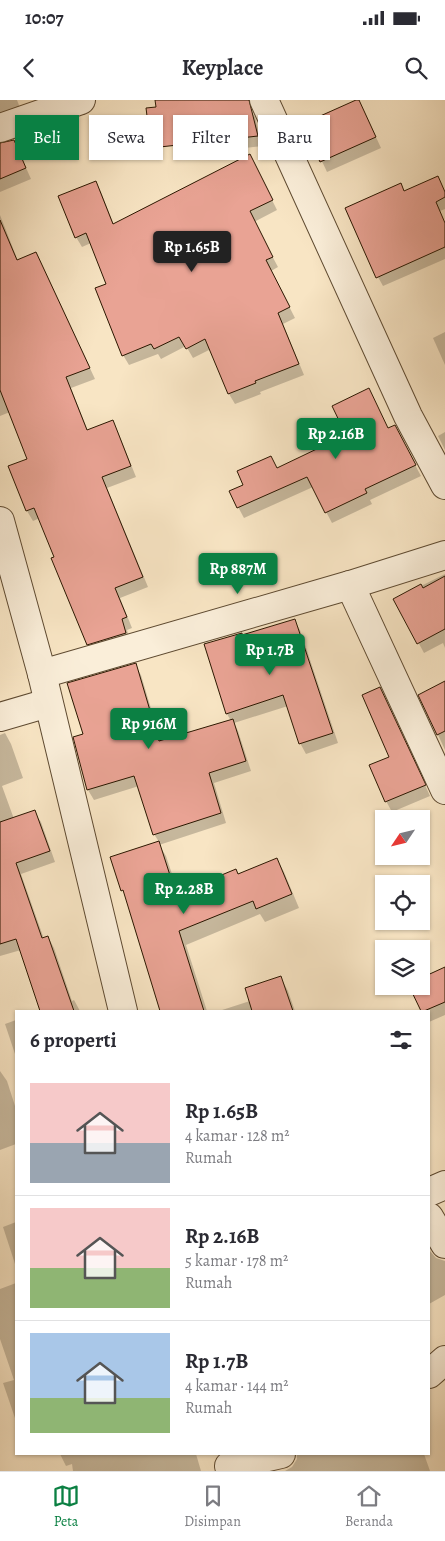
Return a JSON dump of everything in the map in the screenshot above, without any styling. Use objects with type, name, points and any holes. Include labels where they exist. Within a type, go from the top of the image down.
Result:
[{"type":"street","points":[[0,128],[81,100]]},
{"type":"street","points":[[264,100],[408,416],[445,485]]},
{"type":"street","points":[[0,521],[42,674],[123,1010]]},
{"type":"street","points":[[42,674],[350,585],[445,555]]},
{"type":"street","points":[[350,585],[445,790]]},
{"type":"street","points":[[0,717],[48,703]]},
{"type":"street","points":[[430,1192],[445,1185]]},
{"type":"street","points":[[430,1219],[445,1244]]},
{"type":"street","points":[[430,1373],[445,1360]]},
{"type":"street","points":[[228,1464],[276,1455]]},
{"type":"building","points":[[155,100],[249,100],[258,136],[248,137],[248,115],[173,115],[173,146],[163,147],[163,115],[147,115],[146,108],[156,107]]},
{"type":"building","points":[[359,100],[376,137],[330,158],[330,115],[322,115]]},
{"type":"building","points":[[14,140],[15,160],[23,160],[26,168],[0,179],[0,143]]},
{"type":"building","points":[[250,154],[273,200],[250,211],[273,257],[266,260],[290,307],[278,313],[299,364],[228,394],[205,339],[186,349],[179,337],[154,349],[151,344],[122,356],[95,288],[106,284],[86,233],[75,238],[58,196],[96,181],[113,224],[238,160],[248,160],[248,155]]},
{"type":"building","points":[[438,176],[445,192],[445,197],[436,202],[445,223],[445,247],[376,278],[345,208],[401,183],[404,191]]},
{"type":"building","points":[[0,220],[17,260],[36,252],[90,368],[66,377],[87,430],[113,420],[131,466],[102,477],[143,577],[115,588],[127,617],[122,619],[126,633],[87,645],[51,558],[54,557],[34,508],[26,511],[8,466],[27,459],[0,390]]},
{"type":"building","points":[[369,388],[388,428],[395,425],[416,465],[365,489],[367,493],[325,513],[307,477],[237,508],[229,491],[243,485],[237,471],[271,456],[277,468],[346,435],[332,406]]},
{"type":"building","points":[[445,576],[445,629],[417,644],[393,599],[421,584],[423,588]]},
{"type":"building","points":[[295,619],[333,733],[299,744],[283,695],[226,714],[204,644]]},
{"type":"building","points":[[136,663],[159,741],[233,719],[246,761],[209,773],[221,813],[153,835],[134,776],[87,790],[73,737],[83,734],[67,683]]},
{"type":"building","points":[[445,681],[445,731],[437,735],[418,695]]},
{"type":"building","points":[[380,687],[426,785],[385,802],[369,765],[389,757],[362,695]]},
{"type":"building","points":[[35,810],[50,851],[16,863],[42,938],[48,936],[74,1010],[40,1010],[16,939],[0,944],[0,822]]},
{"type":"building","points":[[159,841],[176,894],[236,869],[238,874],[277,858],[292,894],[256,909],[253,901],[179,931],[204,1010],[160,1010],[123,890],[121,891],[110,857]]},
{"type":"building","points":[[445,967],[445,1002],[426,1010],[421,1010],[413,995],[430,995],[430,974]]},
{"type":"building","points":[[281,976],[293,1010],[252,1010],[245,988]]}]
